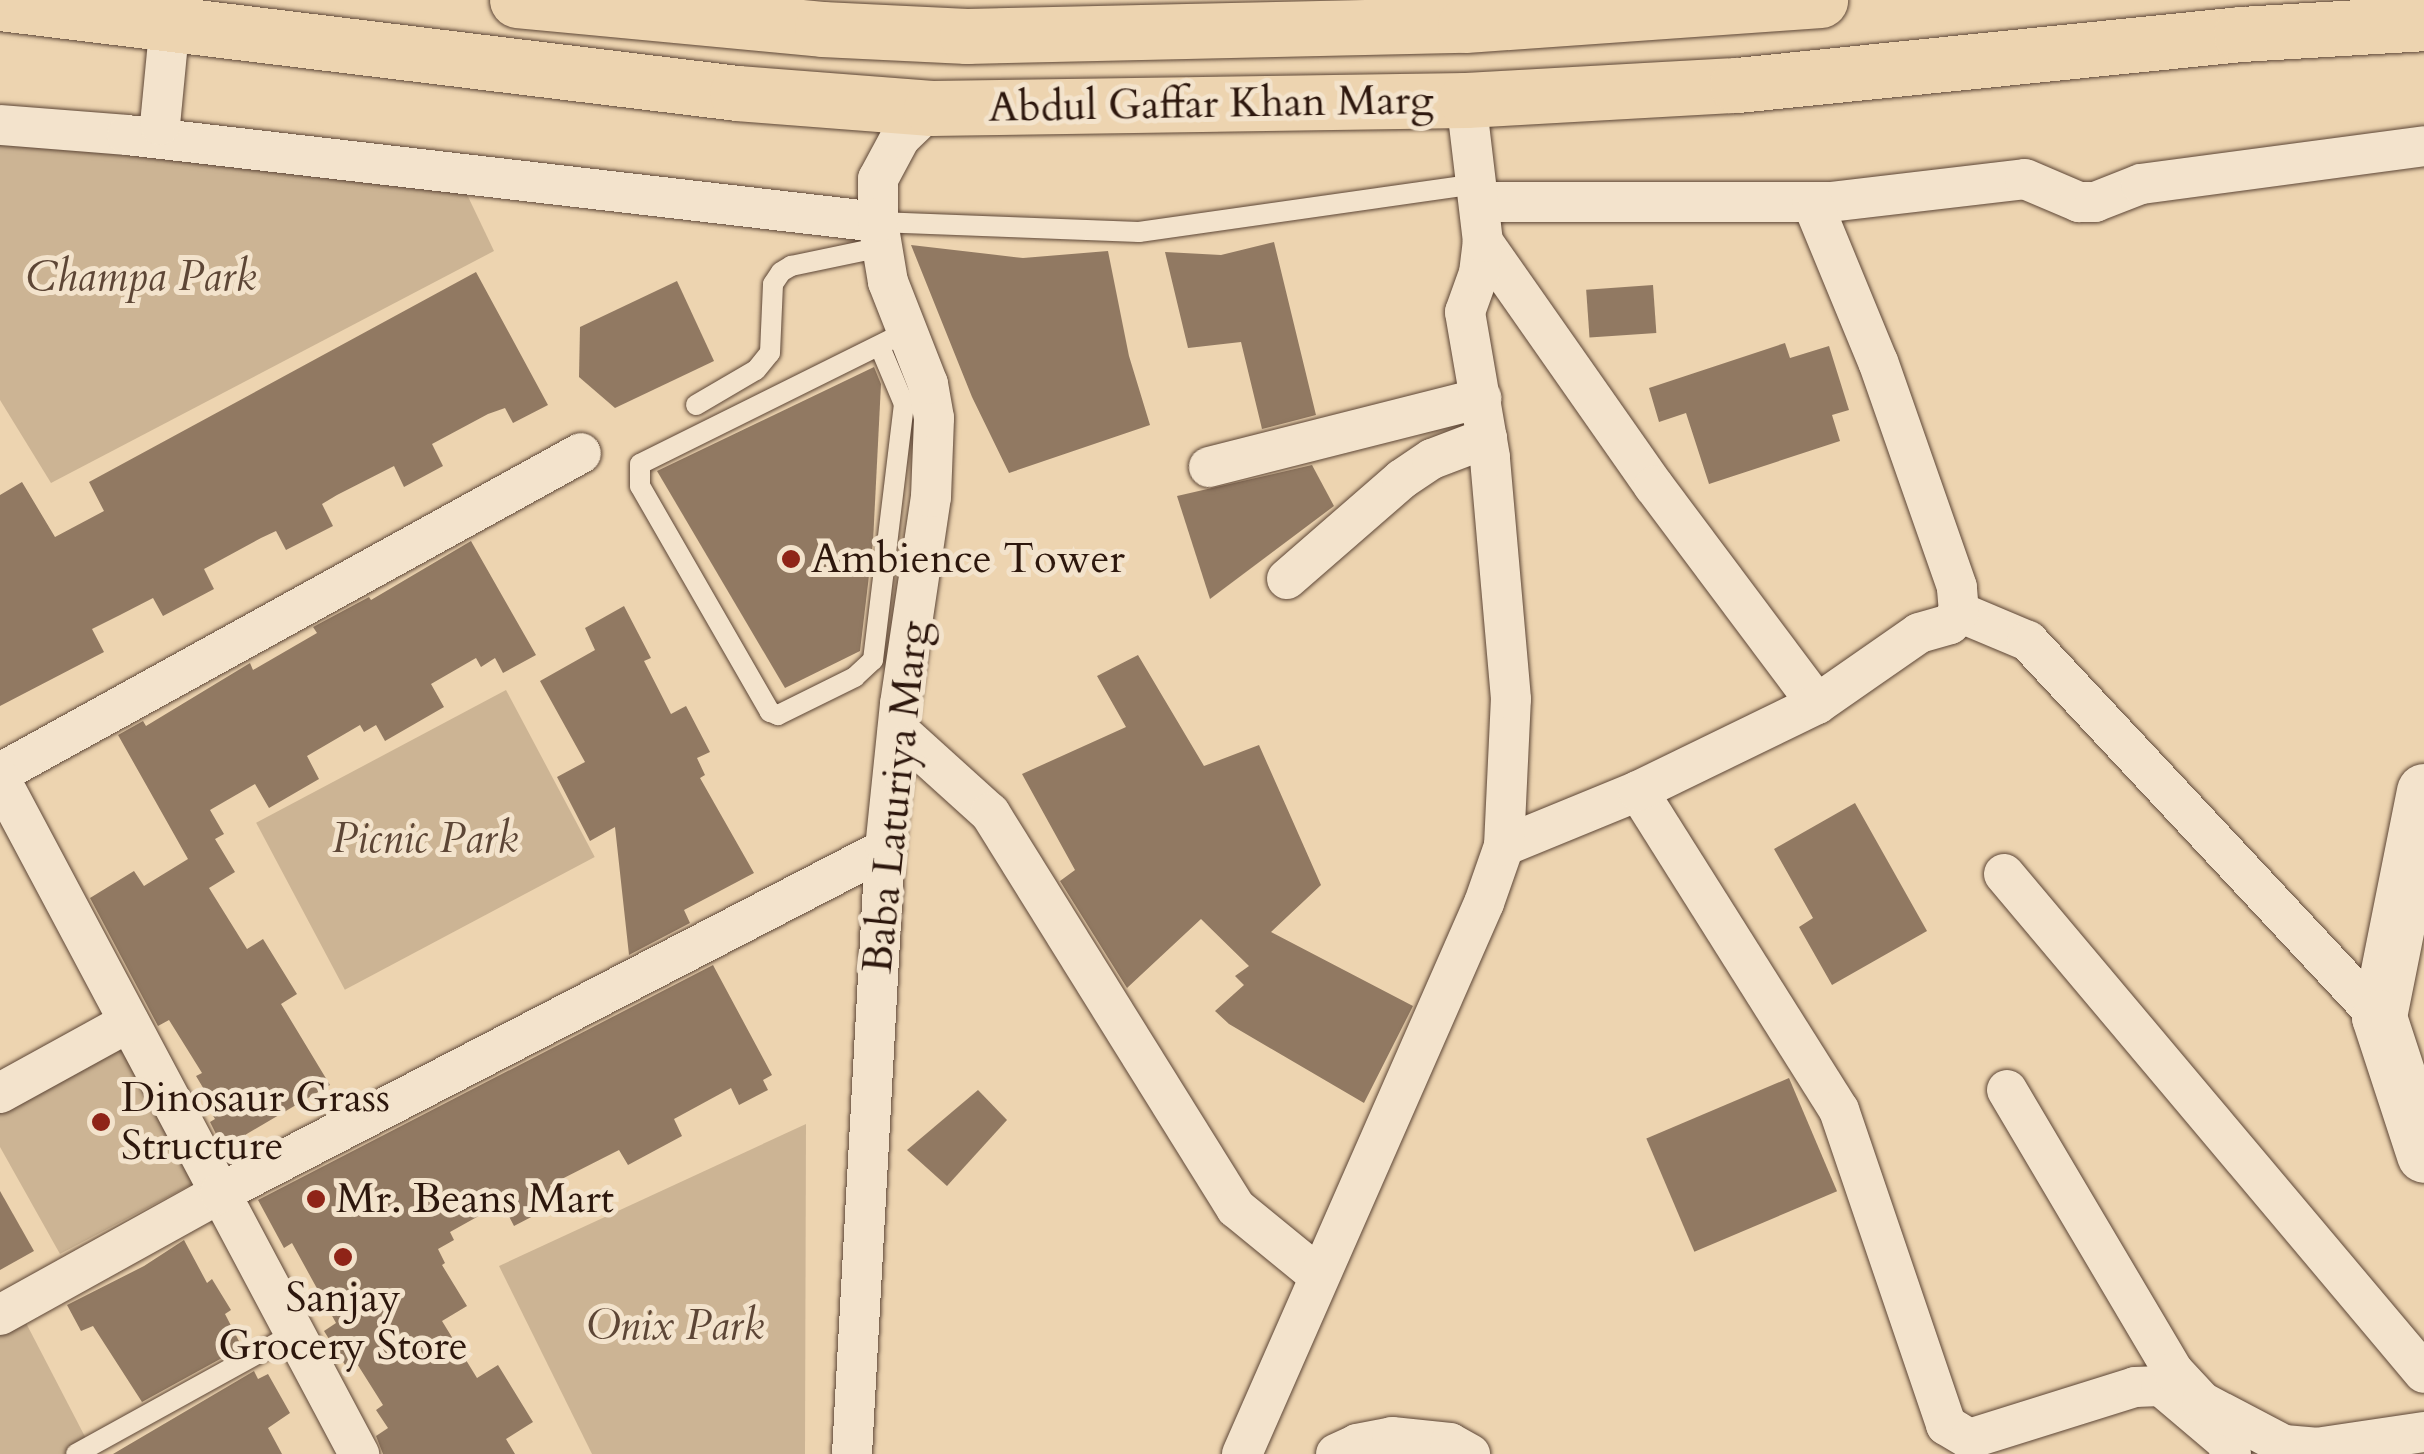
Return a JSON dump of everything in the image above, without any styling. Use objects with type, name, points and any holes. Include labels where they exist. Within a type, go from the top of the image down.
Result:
[{"type":"main road","name":"Abdul Gaffar Khan Marg","points":[[517,0],[765,12],[967,36],[1465,25],[1820,0]]},
{"type":"main road","name":"Abdul Gaffar Khan Marg","points":[[0,3],[737,94],[931,108],[1466,100],[1737,86],[2241,34],[2424,23]]},
{"type":"street","points":[[160,125],[170,22]]},
{"type":"street","points":[[1242,1454],[1484,904],[1504,846],[1512,699],[1488,438],[1465,312],[1479,273],[1483,242],[1466,100]]},
{"type":"street","name":"Baba Laturiya Marg","points":[[852,1454],[885,848],[898,730],[890,660],[931,497],[934,418],[928,384],[894,339],[880,234],[878,179],[883,162],[931,108]]},
{"type":"street","points":[[0,125],[127,135],[880,234]]},
{"type":"street","points":[[1478,193],[1812,202],[1913,196],[2026,179],[2079,202],[2095,202],[2141,184],[2424,146]]},
{"type":"street","points":[[1504,846],[1638,792],[1817,704],[1919,634],[1950,624],[1959,612],[1957,587],[1878,362],[1812,202]]},
{"type":"street","points":[[1483,242],[1654,486],[1817,704]]},
{"type":"street","points":[[1208,467],[1481,398]]},
{"type":"street","points":[[1287,580],[1402,480],[1432,459],[1488,438]]},
{"type":"street","points":[[359,1454],[0,776],[580,452]]},
{"type":"street","points":[[1959,612],[2028,641],[2379,1017],[2424,1155]]},
{"type":"street","points":[[898,730],[990,813],[1236,1208],[1320,1276]]},
{"type":"street","points":[[2379,1017],[2424,791]]},
{"type":"street","points":[[1638,792],[1840,1110],[1946,1425],[1970,1439],[1995,1443],[2135,1387],[2161,1386],[2226,1442],[2231,1454]]},
{"type":"street","points":[[0,1315],[220,1193],[885,848]]},
{"type":"street","points":[[2004,874],[2424,1373]]},
{"type":"street","points":[[0,1093],[129,1022]]},
{"type":"street","points":[[2007,1090],[2174,1372],[2202,1402],[2284,1445],[2316,1448],[2424,1432]]},
{"type":"street","points":[[1336,1454],[1357,1444],[1392,1437],[1450,1443],[1470,1454]]},
{"type":"lane","points":[[696,405],[756,370],[770,353],[772,284],[781,272],[880,234],[1140,232],[1478,193]]},
{"type":"lane","points":[[890,660],[778,715],[770,712],[636,477],[640,464],[693,434],[894,339]]},
{"type":"lane","points":[[76,1454],[295,1334]]},
{"type":"green space","name":"Champa Park","points":[[0,121],[452,163],[494,251],[51,483],[0,400]]},
{"type":"green space","name":"Picnic Park","points":[[506,690],[595,857],[345,990],[256,823]]},
{"type":"green space","points":[[111,1013],[202,1179],[60,1254],[0,1147],[0,1075]]},
{"type":"green space","name":"Onix Park","points":[[806,1124],[805,1454],[592,1454],[499,1266]]},
{"type":"green space","points":[[12,1296],[94,1454],[0,1454],[0,1302]]},
{"type":"building","points":[[1274,242],[1316,415],[1262,429],[1241,342],[1188,348],[1165,252],[1221,255]]},
{"type":"building","points":[[911,245],[1023,258],[1108,251],[1129,356],[1150,425],[1009,473],[972,397]]},
{"type":"building","points":[[476,272],[548,405],[513,423],[505,408],[432,444],[443,466],[404,487],[394,466],[337,495],[322,504],[333,526],[286,550],[276,531],[261,538],[204,569],[214,589],[163,616],[153,598],[92,629],[104,652],[0,706],[0,495],[22,482],[55,537],[104,511],[89,482]]},
{"type":"building","points":[[677,281],[714,361],[615,408],[579,377],[580,327]]},
{"type":"building","points":[[1653,285],[1656,333],[1590,338],[1586,290]]},
{"type":"building","points":[[1785,343],[1790,358],[1829,346],[1849,410],[1832,415],[1840,441],[1709,484],[1686,413],[1659,422],[1649,388]]},
{"type":"building","name":"Ambience Tower","points":[[874,367],[881,384],[873,542],[860,651],[785,688],[657,471]]},
{"type":"building","points":[[1312,465],[1334,506],[1210,599],[1177,496]]},
{"type":"building","points":[[471,541],[536,655],[503,673],[495,658],[481,667],[476,658],[431,684],[444,707],[385,741],[376,725],[364,732],[360,725],[307,756],[319,779],[269,808],[255,784],[210,810],[224,834],[215,839],[235,872],[209,888],[247,949],[263,939],[297,994],[281,1004],[330,1085],[223,1148],[210,1122],[215,1119],[206,1104],[211,1101],[196,1076],[202,1073],[169,1020],[158,1026],[90,898],[134,871],[144,886],[188,859],[118,735],[143,721],[146,726],[250,663],[253,670],[317,633],[313,627],[369,597],[371,600]]},
{"type":"building","points":[[624,606],[651,658],[644,661],[671,714],[686,706],[710,752],[697,758],[705,775],[700,778],[754,873],[684,910],[690,923],[629,955],[615,827],[590,841],[557,777],[585,762],[540,681],[595,650],[585,628]]},
{"type":"building","points":[[1138,655],[1204,766],[1259,745],[1321,885],[1271,932],[1413,1006],[1364,1103],[1229,1024],[1215,1011],[1244,985],[1235,976],[1249,966],[1201,919],[1127,988],[1060,881],[1075,870],[1022,774],[1126,727],[1097,676]]},
{"type":"building","points":[[1855,803],[1927,931],[1832,985],[1799,927],[1813,918],[1774,849]]},
{"type":"building","points":[[713,965],[772,1075],[763,1080],[768,1090],[739,1105],[731,1088],[674,1119],[682,1136],[628,1165],[619,1150],[550,1185],[560,1202],[514,1226],[502,1203],[450,1232],[454,1240],[438,1249],[445,1263],[442,1265],[467,1306],[442,1321],[477,1378],[498,1365],[533,1422],[506,1439],[515,1454],[383,1454],[376,1436],[388,1428],[376,1410],[383,1405],[354,1359],[345,1365],[324,1331],[336,1323],[292,1243],[284,1248],[258,1200]]},
{"type":"building","points":[[1789,1078],[1837,1191],[1694,1252],[1646,1139]]},
{"type":"building","points":[[978,1090],[1007,1120],[947,1186],[907,1150]]},
{"type":"building","points":[[0,1191],[34,1251],[0,1270]]},
{"type":"building","points":[[184,1240],[207,1283],[212,1279],[231,1310],[225,1314],[242,1347],[142,1402],[93,1326],[81,1331],[67,1305],[144,1266]]},
{"type":"building","points":[[254,1371],[258,1379],[268,1374],[290,1413],[268,1428],[282,1454],[113,1454]]},
{"type":"place","name":"Ambience Tower","points":[[791,559]]},
{"type":"place","name":"Dinosaur Grass Structure","points":[[101,1122]]},
{"type":"place","name":"Mr. Beans Mart","points":[[316,1199]]},
{"type":"place","name":"Sanjay Grocery Store","points":[[343,1257]]}]
